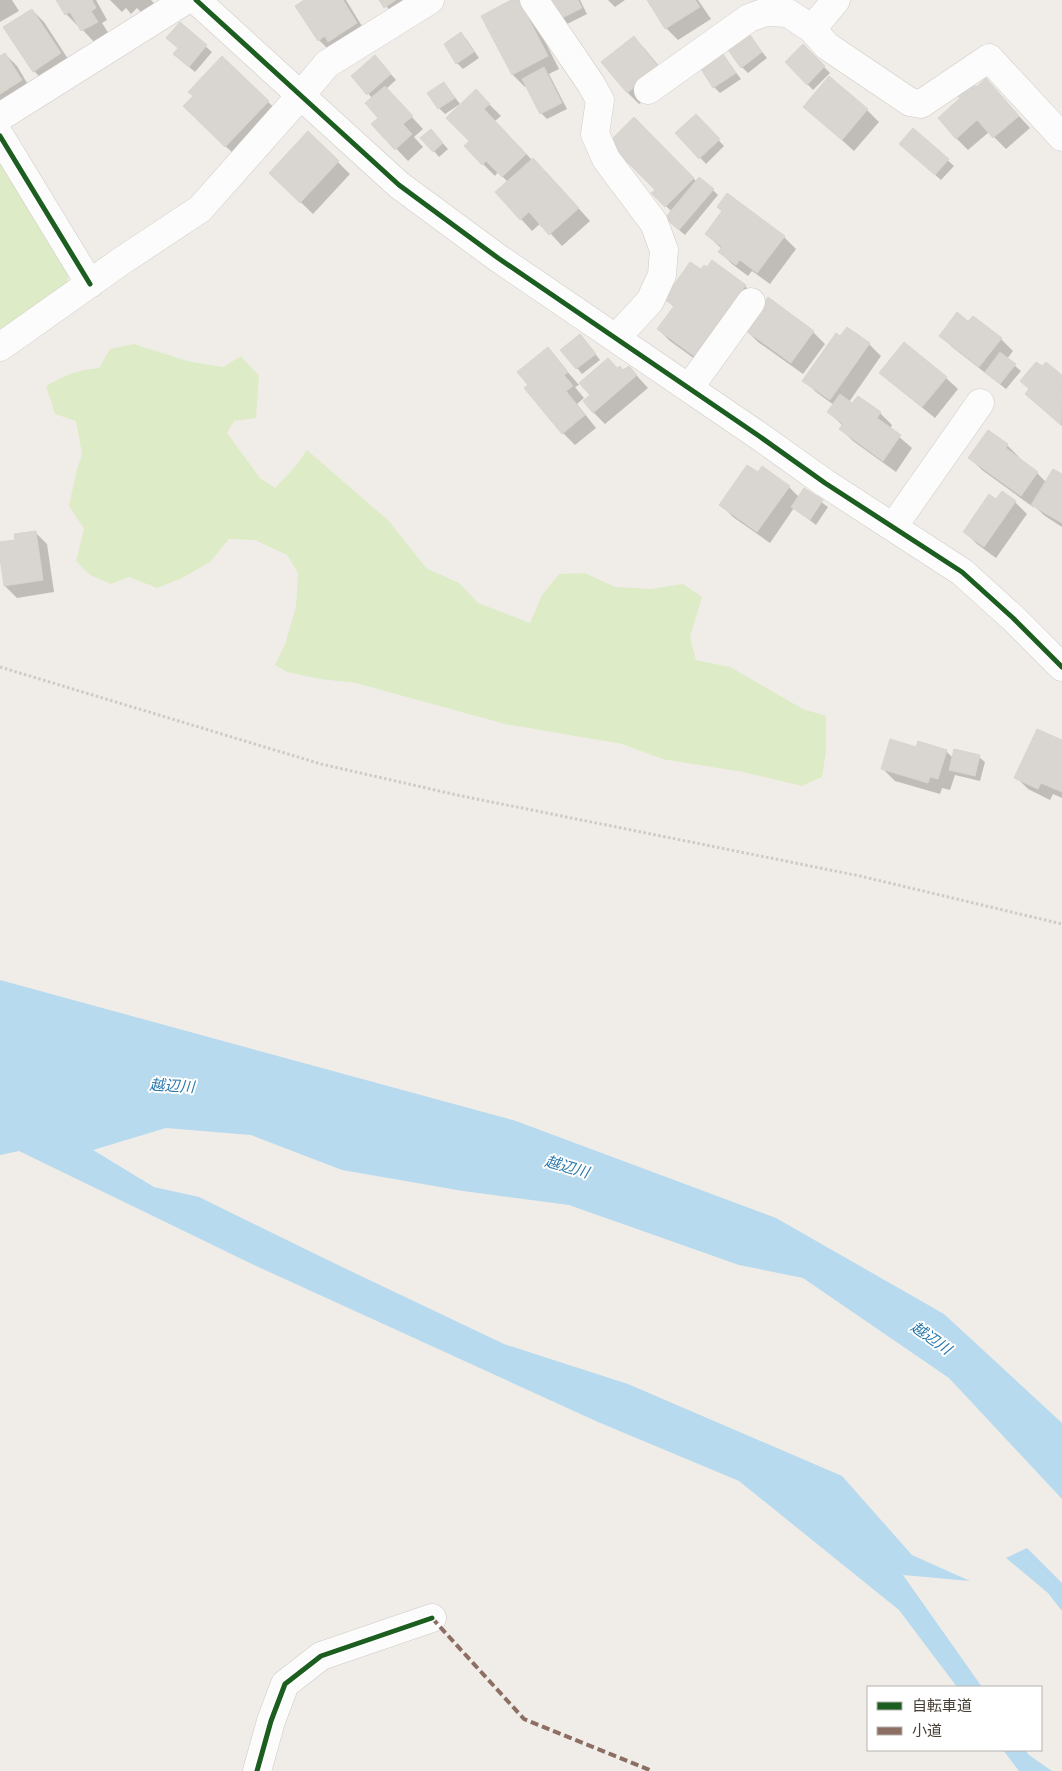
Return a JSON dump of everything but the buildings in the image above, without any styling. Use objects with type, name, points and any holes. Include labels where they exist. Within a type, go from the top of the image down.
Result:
[{"type":"street","points":[[0,117],[186,0]]},
{"type":"street","points":[[196,0],[399,185],[498,258],[690,388],[825,483],[962,572],[1013,618],[1062,668]]},
{"type":"street","points":[[0,347],[200,209],[326,64],[430,0]]},
{"type":"street","points":[[534,0],[596,92],[600,100],[595,134],[606,159],[654,223],[664,250],[662,275],[650,301],[616,338]]},
{"type":"street","points":[[812,29],[836,0]]},
{"type":"street","points":[[648,90],[749,18],[766,12],[788,12],[812,29],[826,46],[910,102],[921,104],[989,58],[1062,137]]},
{"type":"street","points":[[0,136],[90,284]]},
{"type":"street","points":[[690,388],[751,302]]},
{"type":"street","points":[[894,527],[980,403]]},
{"type":"street","points":[[257,1771],[271,1721],[285,1684],[321,1656],[432,1618]]},
{"type":"path","points":[[0,667],[320,764],[457,795],[860,876],[1062,924]]},
{"type":"green space","points":[[0,156],[70,270],[66,286],[0,335]]},
{"type":"green space","points":[[134,344],[187,361],[223,367],[241,356],[259,376],[256,418],[234,421],[227,433],[260,478],[275,488],[294,468],[307,450],[389,521],[426,568],[459,583],[478,603],[530,623],[542,595],[559,574],[585,573],[615,587],[651,589],[683,584],[702,597],[690,637],[696,660],[730,667],[803,709],[826,716],[826,752],[822,777],[802,786],[743,772],[662,759],[622,744],[505,724],[356,683],[320,679],[287,672],[275,665],[285,644],[296,607],[298,573],[287,555],[255,540],[229,539],[210,562],[180,579],[157,588],[129,577],[111,584],[90,575],[76,561],[84,529],[69,506],[82,454],[76,421],[55,414],[46,386],[71,374],[99,368],[110,349]]},
{"type":"water","name":"越辺川","points":[[0,980],[516,1121],[776,1218],[944,1314],[1062,1423],[1062,1499],[949,1378],[803,1278],[739,1265],[569,1205],[463,1191],[342,1170],[251,1135],[166,1128],[93,1150],[154,1187],[199,1197],[504,1344],[628,1384],[842,1476],[912,1555],[970,1581],[903,1575],[981,1686],[956,1686],[899,1610],[739,1481],[598,1422],[254,1265],[19,1151],[0,1155]]},
{"type":"water","points":[[1027,1548],[1062,1583],[1062,1611],[1048,1593],[1006,1558]]},
{"type":"water","points":[[1004,1751],[1026,1751],[1052,1771],[1019,1771]]},
{"type":"marked path","points":[[432,1618],[524,1719],[652,1771]]},
{"type":"cycle path","points":[[196,0],[399,185],[498,258],[825,483],[962,572],[1013,618],[1062,667]]},
{"type":"cycle path","points":[[0,136],[90,284]]},
{"type":"cycle path","points":[[257,1771],[271,1721],[285,1684],[321,1656],[432,1618]]}]
